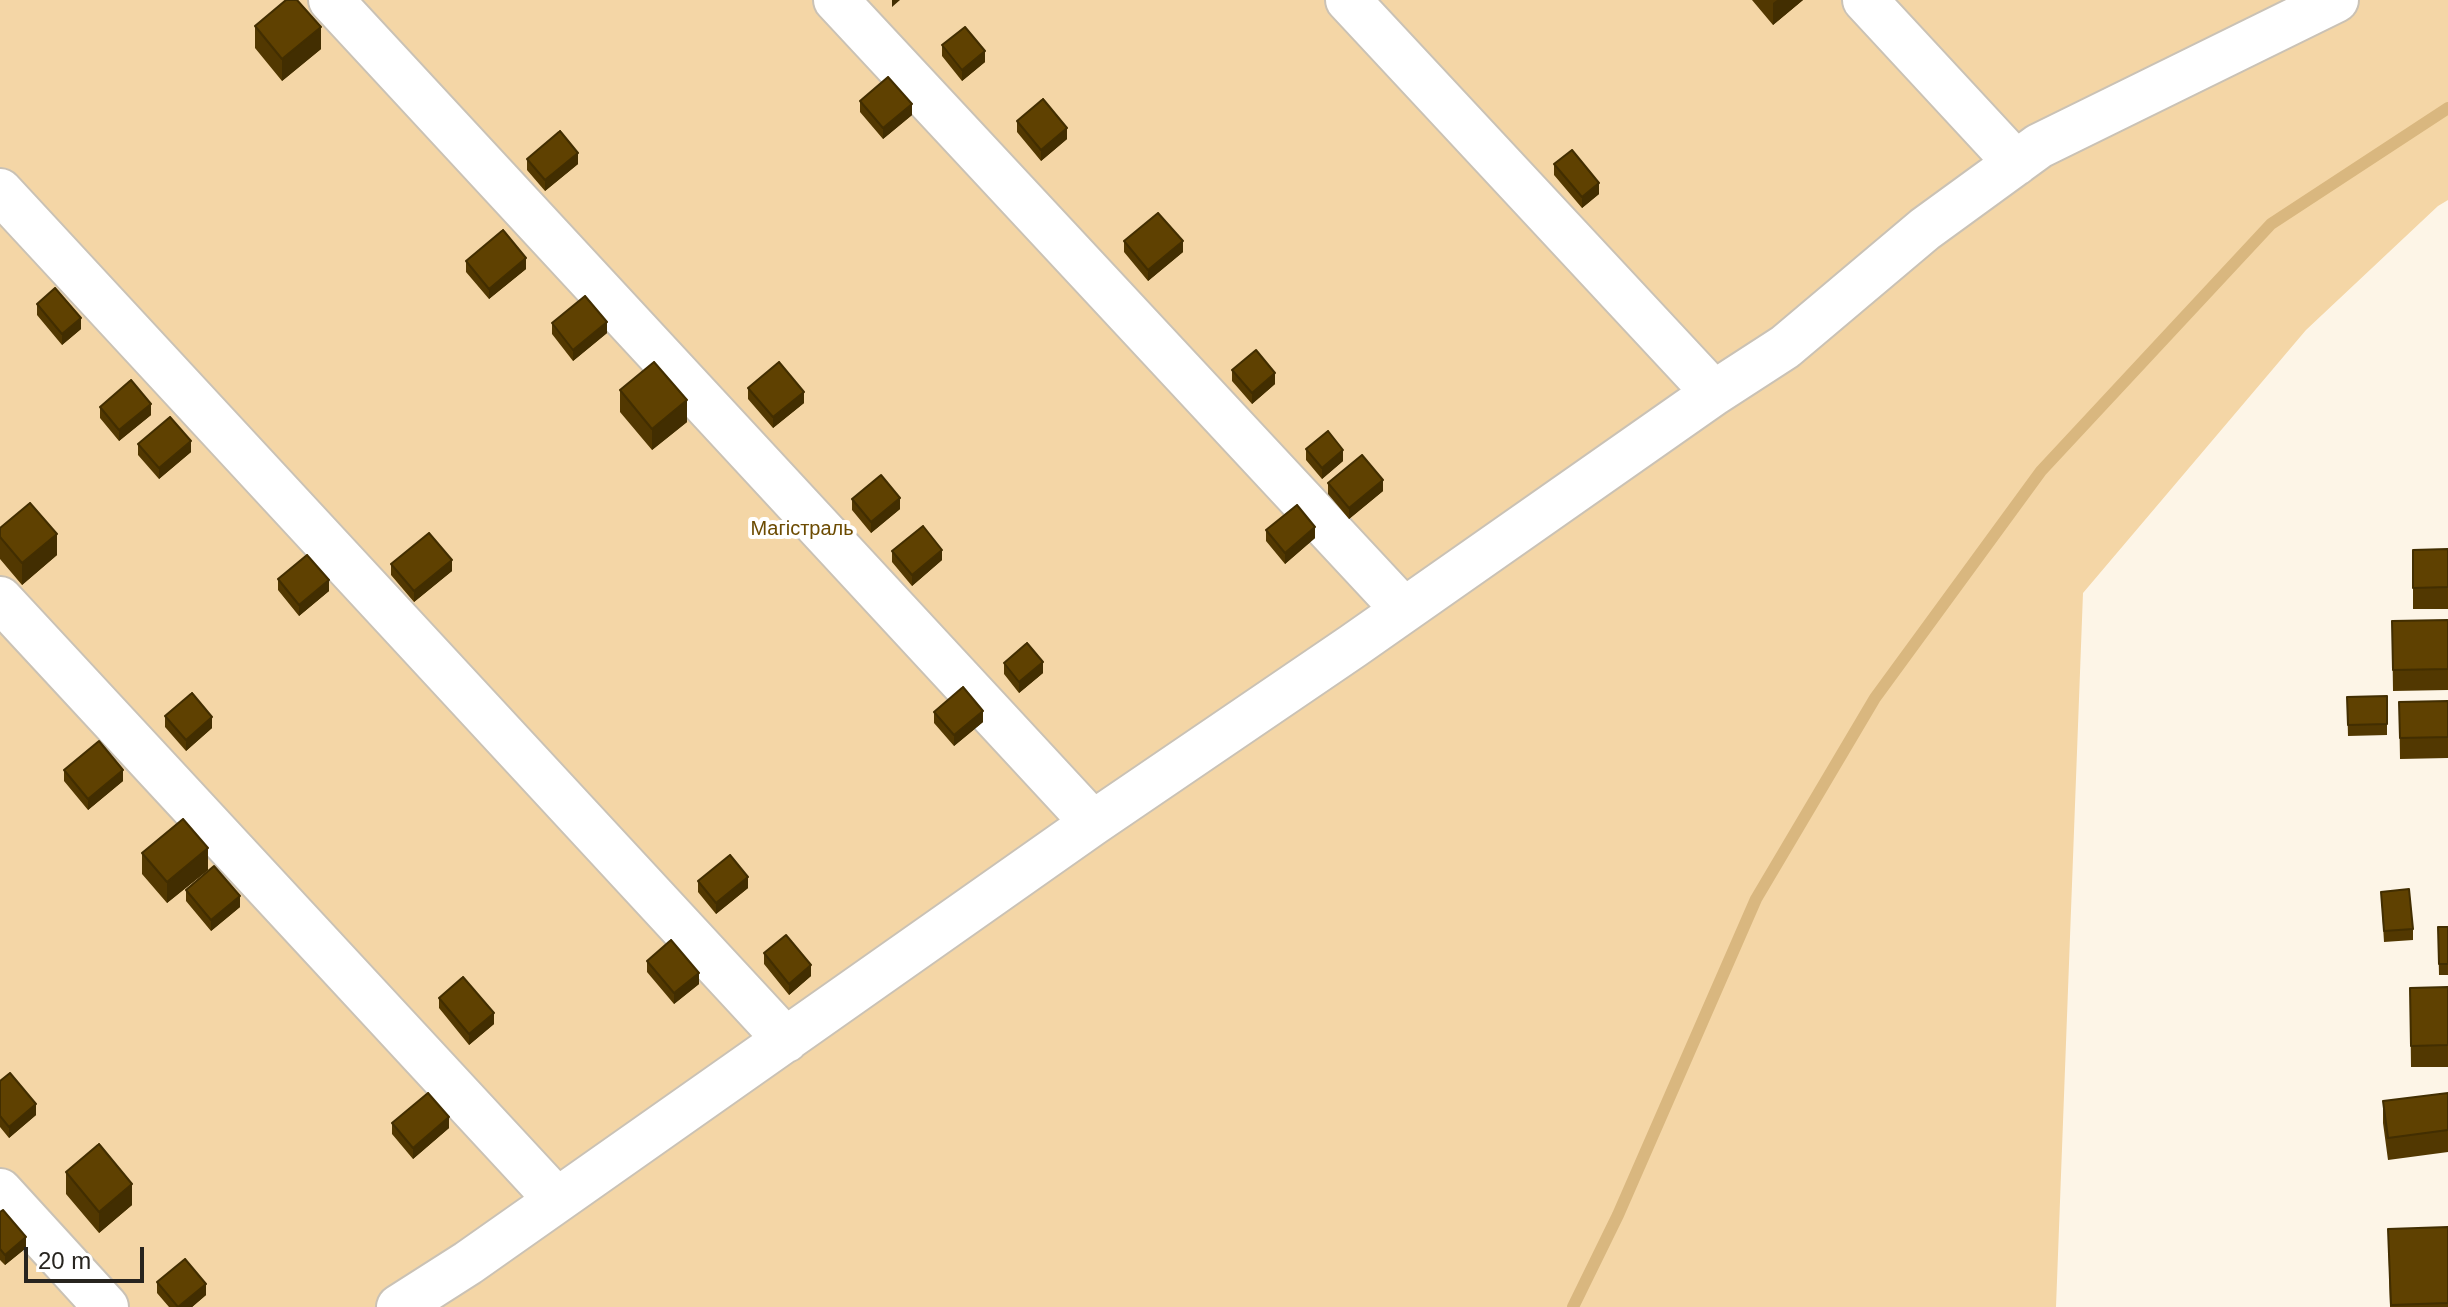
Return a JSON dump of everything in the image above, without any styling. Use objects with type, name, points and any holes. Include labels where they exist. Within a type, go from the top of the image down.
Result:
[{"type":"lane","points":[[331,0],[1093,823]]},
{"type":"lane","points":[[836,0],[1404,610]]},
{"type":"lane","points":[[1348,0],[1714,393]]},
{"type":"lane","points":[[1865,0],[2016,163]]},
{"type":"lane","points":[[399,1307],[468,1263],[1093,823],[1785,347],[1925,229],[2039,146],[2336,0]]},
{"type":"lane","points":[[0,191],[786,1040]]},
{"type":"lane","points":[[0,599],[557,1200]]},
{"type":"lane","points":[[0,1191],[106,1307]]},
{"type":"green space","name":"Магістраль","points":[[0,0],[2448,0],[2448,200],[2306,330],[2083,593],[2056,1307],[0,1307]]},
{"type":"building","points":[[286,0],[297,0],[321,27],[282,59],[255,26]]},
{"type":"building","points":[[965,27],[985,51],[962,70],[942,45]]},
{"type":"building","points":[[888,77],[912,104],[883,128],[860,101]]},
{"type":"building","points":[[1043,99],[1067,128],[1041,150],[1017,121]]},
{"type":"building","points":[[560,131],[578,153],[545,180],[527,159]]},
{"type":"building","points":[[1572,150],[1599,183],[1582,197],[1554,164]]},
{"type":"building","points":[[1158,213],[1183,241],[1148,270],[1124,241]]},
{"type":"building","points":[[503,230],[526,258],[489,289],[466,261]]},
{"type":"building","points":[[55,288],[81,318],[62,334],[37,304]]},
{"type":"building","points":[[585,296],[607,322],[573,350],[552,323]]},
{"type":"building","points":[[1256,350],[1275,373],[1252,393],[1232,370]]},
{"type":"building","points":[[654,362],[687,400],[652,429],[620,390]]},
{"type":"building","points":[[779,362],[804,392],[773,417],[748,388]]},
{"type":"building","points":[[131,380],[151,404],[119,430],[100,407]]},
{"type":"building","points":[[170,417],[191,441],[159,468],[138,444]]},
{"type":"building","points":[[1328,431],[1343,450],[1322,468],[1306,449]]},
{"type":"building","points":[[1362,455],[1383,480],[1349,508],[1328,483]]},
{"type":"building","points":[[881,475],[900,498],[871,522],[852,499]]},
{"type":"building","points":[[30,503],[57,534],[22,563],[0,537],[0,528]]},
{"type":"building","points":[[1297,505],[1315,527],[1285,553],[1266,530]]},
{"type":"building","points":[[923,526],[942,550],[912,575],[892,551]]},
{"type":"building","points":[[429,533],[452,560],[414,591],[391,564]]},
{"type":"building","points":[[2448,549],[2448,587],[2413,588],[2413,550]]},
{"type":"building","points":[[307,555],[329,580],[299,605],[278,579]]},
{"type":"building","points":[[2448,620],[2448,669],[2393,670],[2392,621]]},
{"type":"building","points":[[1027,643],[1043,662],[1019,682],[1004,663]]},
{"type":"building","points":[[963,687],[983,711],[954,735],[934,712]]},
{"type":"building","points":[[192,693],[212,717],[186,740],[165,716]]},
{"type":"building","points":[[2387,696],[2387,724],[2348,725],[2347,697]]},
{"type":"building","points":[[2448,701],[2448,737],[2400,738],[2399,702]]},
{"type":"building","points":[[99,741],[123,770],[88,799],[64,770]]},
{"type":"building","points":[[183,819],[208,848],[167,882],[142,853]]},
{"type":"building","points":[[730,855],[748,877],[716,903],[698,881]]},
{"type":"building","points":[[214,866],[240,896],[211,920],[186,890]]},
{"type":"building","points":[[2409,889],[2413,929],[2384,931],[2381,892]]},
{"type":"building","points":[[2438,927],[2448,927],[2448,964],[2439,964]]},
{"type":"building","points":[[786,935],[811,965],[789,984],[764,953]]},
{"type":"building","points":[[671,940],[699,973],[674,993],[647,961]]},
{"type":"building","points":[[463,977],[494,1013],[469,1034],[439,998]]},
{"type":"building","points":[[2448,987],[2448,1045],[2411,1046],[2410,988]]},
{"type":"building","points":[[10,1073],[36,1104],[9,1127],[0,1116],[0,1081]]},
{"type":"building","points":[[428,1093],[449,1117],[413,1148],[392,1123]]},
{"type":"building","points":[[2448,1093],[2448,1130],[2388,1138],[2383,1101]]},
{"type":"building","points":[[99,1144],[132,1184],[99,1212],[66,1172]]},
{"type":"building","points":[[3,1210],[26,1237],[5,1255],[0,1249],[0,1212]]},
{"type":"building","points":[[2448,1227],[2448,1303],[2391,1305],[2388,1229]]},
{"type":"building","points":[[185,1259],[206,1284],[178,1307],[157,1282]]},
{"type":"waterway","points":[[1573,1307],[1618,1215],[1756,899],[1875,698],[2041,471],[2271,224],[2448,108]]}]
